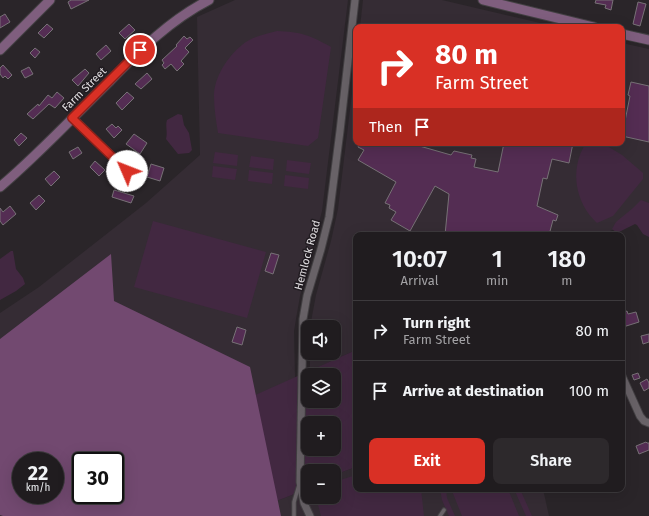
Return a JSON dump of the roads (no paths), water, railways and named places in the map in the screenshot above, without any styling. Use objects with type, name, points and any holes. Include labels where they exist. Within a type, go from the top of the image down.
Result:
[{"type":"main road","points":[[0,50],[50,0]]},
{"type":"main road","name":"Farm Street","points":[[0,187],[152,39],[199,2],[209,0]]},
{"type":"main road","points":[[483,0],[582,24]]},
{"type":"main road","points":[[625,35],[649,40]]},
{"type":"street","name":"Hemlock Road","points":[[310,516],[304,503],[300,482],[303,319],[307,296],[321,249],[328,217],[340,131],[355,0]]},
{"type":"street","points":[[72,118],[127,171]]},
{"type":"street","points":[[625,383],[640,416],[644,421],[649,423]]},
{"type":"lane","points":[[294,516],[295,495],[300,482]]},
{"type":"lane","points":[[440,516],[444,510]]}]
